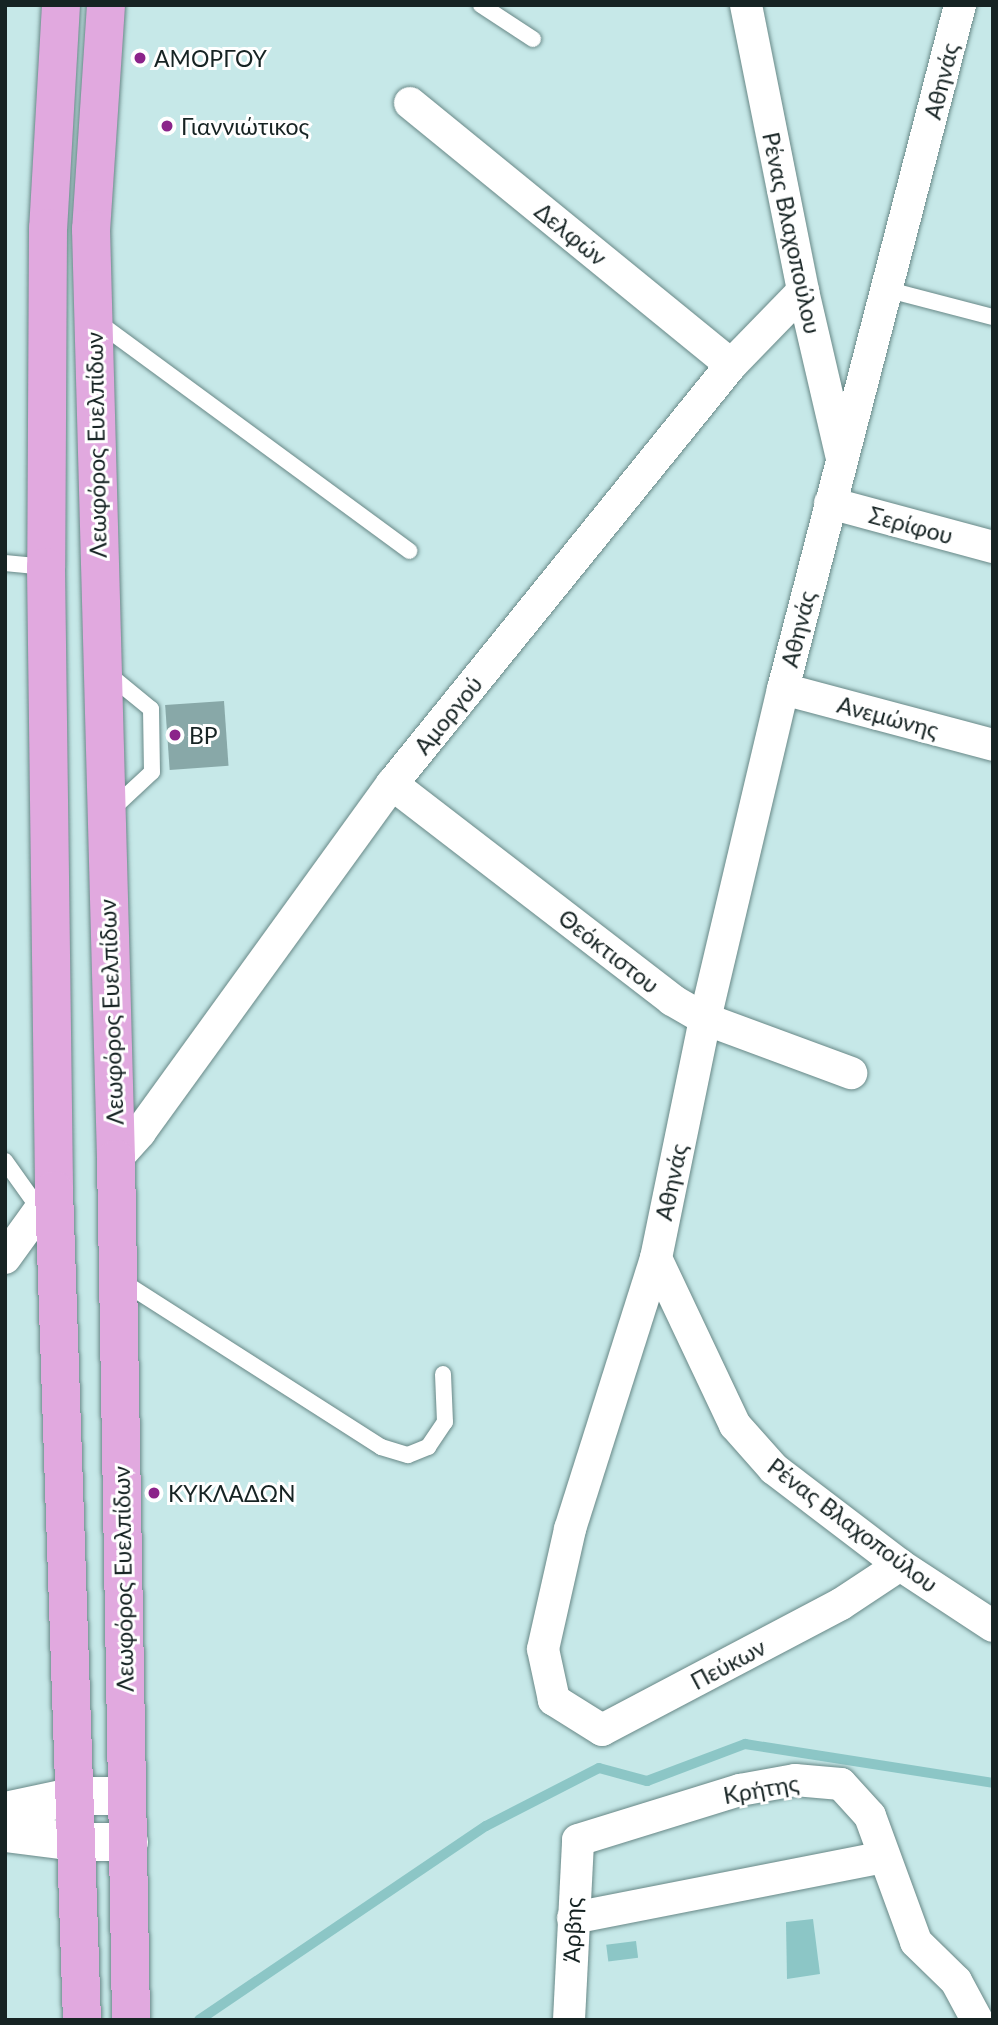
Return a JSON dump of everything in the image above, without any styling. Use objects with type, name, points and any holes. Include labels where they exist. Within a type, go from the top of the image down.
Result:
[{"type":"main road","name":"Λεωφόρος Ευελπίδων","points":[[61,5],[48,228],[47,1200],[76,1796],[82,2020]]},
{"type":"main road","name":"Λεωφόρος Ευελπίδων","points":[[106,5],[91,229],[116,1158],[115,1277],[131,2015]]},
{"type":"street","name":"Ρένας Βλαχοπούλου","points":[[746,5],[803,290],[843,459]]},
{"type":"street","name":"Αθηνάς","points":[[554,1700],[543,1649],[569,1529],[656,1258],[705,1018],[783,690],[830,503],[889,290],[960,5]]},
{"type":"street","name":"Δελφών","points":[[410,103],[731,365]]},
{"type":"street","name":"Αμοργού","points":[[116,1158],[140,1132],[392,784],[731,365],[803,290]]},
{"type":"street","name":"Σερίφου","points":[[830,503],[993,547]]},
{"type":"street","name":"Ανεμώνης","points":[[783,690],[993,745]]},
{"type":"street","name":"Θεόκτιστου","points":[[392,784],[672,1000],[705,1018],[851,1073]]},
{"type":"street","points":[[5,1258],[47,1200]]},
{"type":"street","name":"Ρένας Βλαχοπούλου","points":[[656,1258],[735,1425],[774,1469],[900,1565],[993,1626]]},
{"type":"street","name":"Πεύκων","points":[[554,1700],[602,1730],[841,1604],[900,1565]]},
{"type":"street","name":"Κρήτης","points":[[578,1840],[740,1790],[795,1780],[841,1784],[870,1816],[916,1942],[956,1980],[977,2020]]},
{"type":"street","points":[[5,1811],[76,1796],[127,1796]]},
{"type":"street","points":[[5,1833],[77,1842],[129,1842]]},
{"type":"street","name":"Άρβης","points":[[569,2020],[578,1840]]},
{"type":"street","points":[[573,1919],[883,1857]]},
{"type":"lane","points":[[481,5],[533,39]]},
{"type":"lane","points":[[889,290],[993,317]]},
{"type":"lane","points":[[93,318],[409,551]]},
{"type":"lane","points":[[5,563],[46,567]]},
{"type":"lane","points":[[5,1161],[47,1200]]},
{"type":"lane","points":[[115,1277],[381,1447],[408,1455],[428,1447],[445,1422],[443,1374]]},
{"type":"water","points":[[813,1919],[820,1974],[787,1979],[786,1922]]},
{"type":"water","points":[[636,1941],[638,1958],[608,1962],[606,1945]]},
{"type":"building","points":[[224,701],[229,766],[170,770],[165,705]]},
{"type":"waterway","points":[[199,2020],[486,1826],[599,1768],[647,1781],[745,1744],[993,1783]]},
{"type":"place","name":"ΑΜΟΡΓΟΥ","points":[[140,58]]},
{"type":"place","name":"Γιαννιώτικος","points":[[167,126]]},
{"type":"place","name":"BP","points":[[175,735]]},
{"type":"place","name":"ΚΥΚΛΑΔΩΝ","points":[[154,1493]]}]
